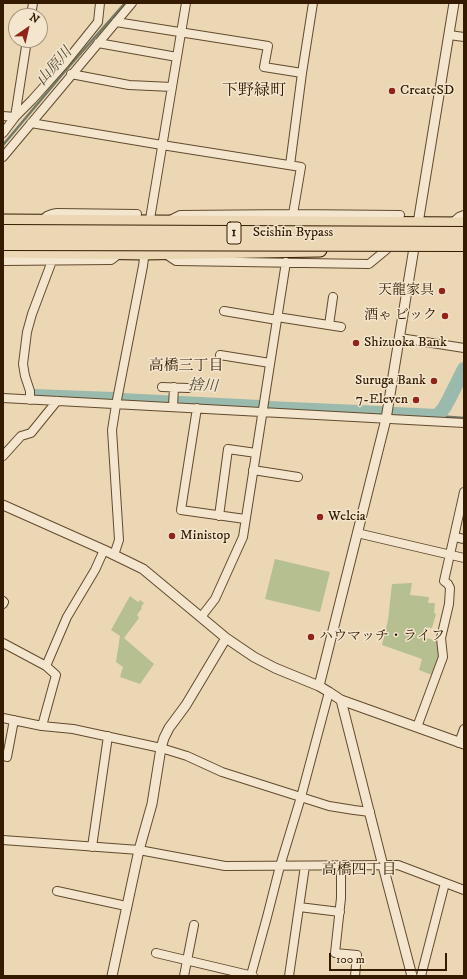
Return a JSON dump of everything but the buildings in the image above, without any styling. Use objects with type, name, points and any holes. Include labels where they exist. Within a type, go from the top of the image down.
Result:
[{"type":"highway","points":[[3,222],[457,224]]},
{"type":"highway","name":"Seishin Bypass","points":[[3,232],[464,234]]},
{"type":"highway","name":"Seishin Bypass","points":[[3,243],[464,244]]},
{"type":"highway","points":[[3,250],[120,253],[386,250],[464,251]]},
{"type":"street","points":[[3,133],[60,69],[98,22],[100,3]]},
{"type":"street","points":[[3,157],[132,3]]},
{"type":"street","points":[[114,555],[119,540],[112,430],[141,274],[186,3]]},
{"type":"street","points":[[290,165],[313,3]]},
{"type":"street","points":[[319,686],[386,419],[454,3]]},
{"type":"street","points":[[116,22],[268,46],[264,68],[302,73]]},
{"type":"street","points":[[449,35],[464,37]]},
{"type":"street","points":[[98,43],[177,57]]},
{"type":"street","points":[[15,118],[26,48]]},
{"type":"street","points":[[71,74],[129,85],[172,87]]},
{"type":"street","points":[[3,116],[15,118]]},
{"type":"street","points":[[31,123],[301,167],[293,214]]},
{"type":"street","points":[[40,222],[52,214],[137,214]]},
{"type":"street","points":[[110,214],[126,222]]},
{"type":"street","points":[[168,222],[180,215],[400,215]]},
{"type":"street","points":[[351,215],[362,224]]},
{"type":"street","points":[[457,224],[460,217],[464,216]]},
{"type":"street","points":[[162,252],[176,261],[369,264],[386,250]]},
{"type":"street","points":[[3,261],[111,260],[120,253]]},
{"type":"street","points":[[30,400],[30,392],[23,364],[27,332],[32,314],[52,261]]},
{"type":"street","points":[[201,618],[215,599],[243,537],[286,262]]},
{"type":"street","points":[[328,325],[333,297]]},
{"type":"street","points":[[224,311],[341,327]]},
{"type":"street","points":[[400,338],[464,348]]},
{"type":"street","points":[[220,355],[270,362]]},
{"type":"street","points":[[162,387],[188,388]]},
{"type":"street","points":[[173,403],[174,387]]},
{"type":"street","points":[[3,398],[116,405],[173,403],[197,408],[464,423]]},
{"type":"street","points":[[3,456],[21,436],[31,433],[57,401]]},
{"type":"street","points":[[197,408],[181,510],[245,520]]},
{"type":"street","points":[[219,516],[228,449],[256,453]]},
{"type":"street","points":[[253,470],[298,477]]},
{"type":"street","points":[[417,727],[443,657],[441,638],[449,604],[450,588],[444,581],[464,492]]},
{"type":"street","points":[[3,505],[143,569],[226,638],[254,657],[275,668],[319,686],[342,700],[462,743],[464,729]]},
{"type":"street","points":[[357,532],[464,558]]},
{"type":"street","points":[[455,537],[464,539]]},
{"type":"street","points":[[46,666],[67,617],[95,570],[104,550]]},
{"type":"street","points":[[112,976],[139,850],[152,804],[164,738],[169,728],[186,705],[226,638]]},
{"type":"street","points":[[3,643],[46,666],[56,675],[42,726]]},
{"type":"street","points":[[156,953],[252,976],[280,866],[301,797],[329,692]]},
{"type":"street","points":[[342,700],[412,976]]},
{"type":"street","points":[[3,718],[42,726],[73,729],[161,748],[187,756],[222,772],[330,806],[370,812]]},
{"type":"street","points":[[7,757],[14,720]]},
{"type":"street","points":[[92,847],[108,736]]},
{"type":"street","points":[[3,840],[139,850],[225,866],[398,865],[464,890]]},
{"type":"street","points":[[289,976],[305,866]]},
{"type":"street","points":[[341,866],[341,898],[335,953],[356,955],[355,976]]},
{"type":"street","points":[[421,976],[445,883]]},
{"type":"street","points":[[57,891],[126,906]]},
{"type":"street","points":[[299,907],[340,912]]},
{"type":"street","points":[[184,976],[194,925]]},
{"type":"green space","points":[[275,559],[330,572],[320,612],[265,599]]},
{"type":"green space","points":[[412,583],[410,595],[429,597],[428,603],[435,603],[434,613],[436,614],[432,628],[425,627],[422,637],[438,641],[440,655],[432,675],[419,670],[422,659],[382,645],[388,620],[392,584]]},
{"type":"green space","points":[[130,596],[138,602],[140,600],[144,603],[137,615],[139,618],[124,638],[154,664],[140,684],[120,677],[123,667],[116,662],[120,636],[111,630]]},
{"type":"waterway","name":"山原川","points":[[3,145],[125,3]]},
{"type":"waterway","name":"捨川","points":[[395,414],[437,416],[444,408],[464,369]]},
{"type":"waterway","name":"捨川","points":[[34,396],[113,399]]},
{"type":"waterway","name":"捨川","points":[[121,400],[260,407]]},
{"type":"waterway","name":"捨川","points":[[268,408],[381,413]]},
{"type":"waterway","name":"捨川","points":[[437,416],[464,418]]},
{"type":"place","name":"CreateSD","points":[[392,91]]},
{"type":"place","name":"天龍家具","points":[[442,291]]},
{"type":"place","name":"酒ゃ ビック","points":[[445,316]]},
{"type":"place","name":"Shizuoka Bank","points":[[356,343]]},
{"type":"place","name":"Suruga Bank","points":[[434,381]]},
{"type":"place","name":"7-Eleven","points":[[416,400]]},
{"type":"place","name":"Welcia","points":[[320,517]]},
{"type":"place","name":"Ministop","points":[[172,536]]},
{"type":"place","name":"ハウマッチ・ライフ","points":[[311,637]]},
{"type":"district","name":"下野緑町","points":[[254,92]]},
{"type":"district","name":"高橋三丁目","points":[[186,367]]},
{"type":"district","name":"高橋四丁目","points":[[359,871]]}]
